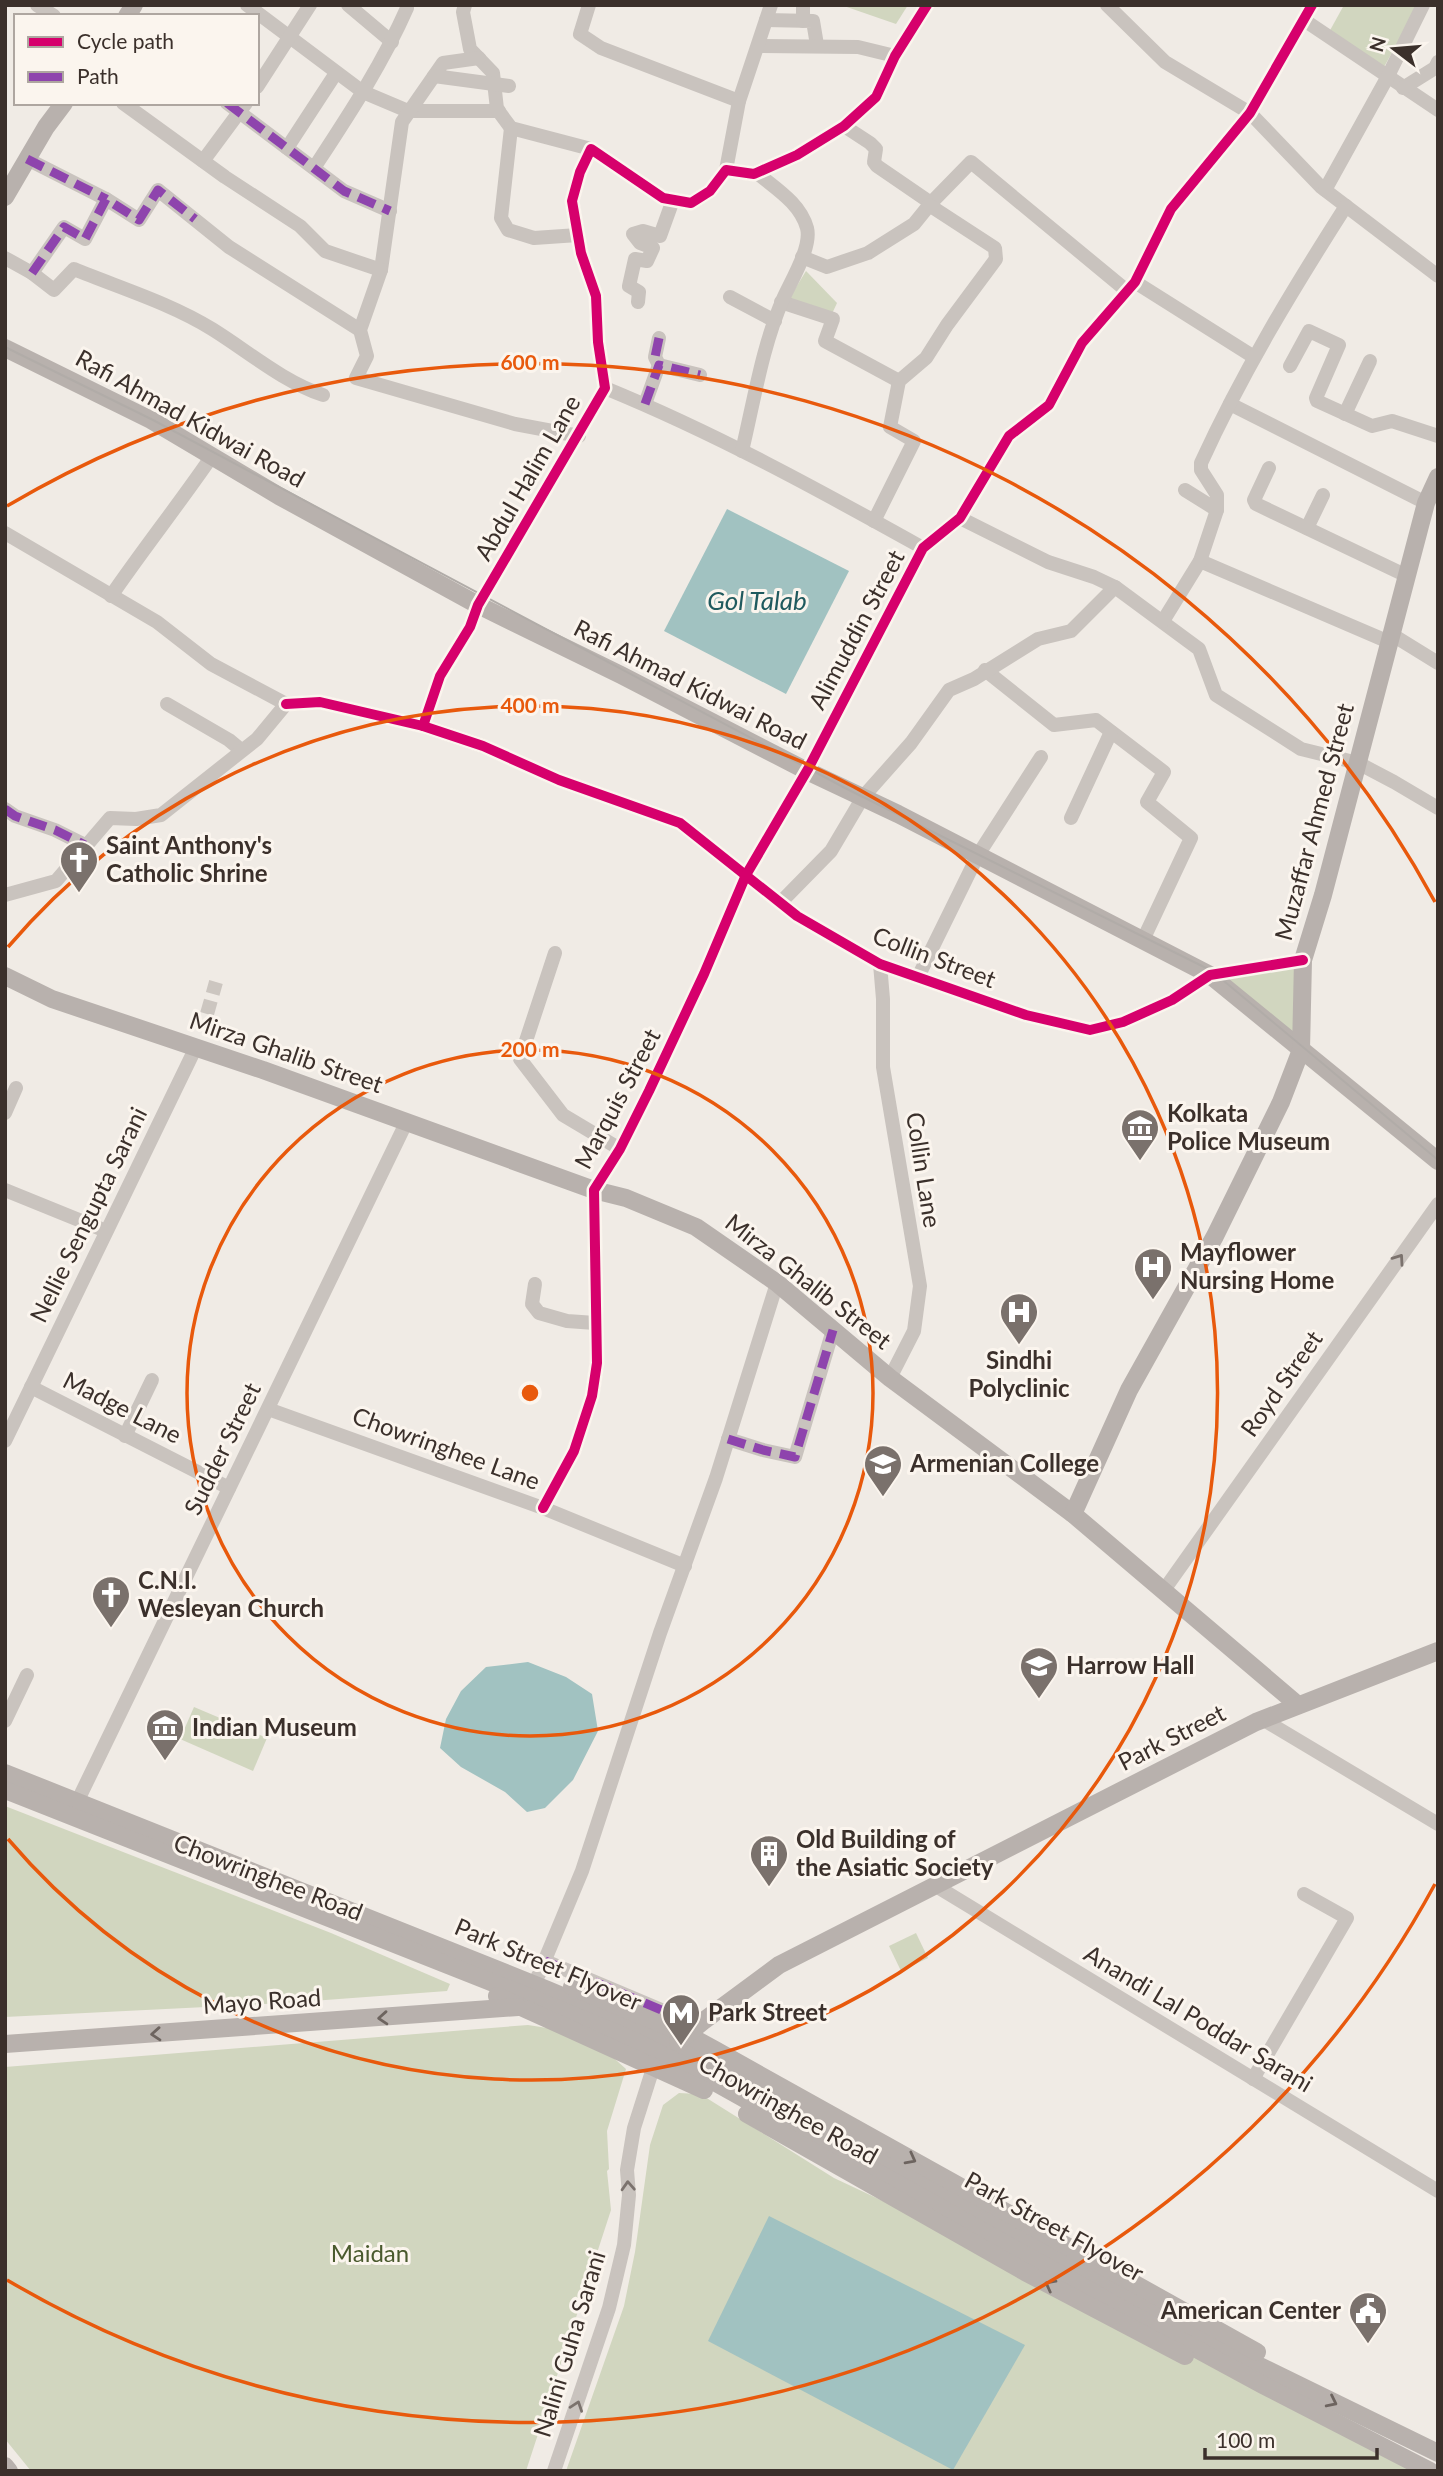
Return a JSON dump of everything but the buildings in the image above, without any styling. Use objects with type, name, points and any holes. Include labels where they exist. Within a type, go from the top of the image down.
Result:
[{"type":"main road","points":[[5,197],[63,105]]},
{"type":"main road","name":"Rafi Ahmad Kidwai Road","points":[[5,348],[151,420],[279,496],[478,605],[978,855],[1210,975],[1438,1161]]},
{"type":"main road","name":"Muzaffar Ahmed Street","points":[[1073,1514],[1129,1390],[1215,1236],[1281,1102],[1301,1050],[1303,960],[1323,895],[1426,503],[1438,477]]},
{"type":"main road","name":"Mirza Ghalib Street","points":[[5,976],[52,999],[407,1121],[594,1190],[626,1198],[696,1227],[777,1283],[890,1378],[1073,1514],[1298,1705]]},
{"type":"main road","name":"Park Street","points":[[654,2065],[686,2034],[779,1965],[1256,1722],[1438,1651]]},
{"type":"main road","name":"Chowringhee Road","points":[[5,1765],[80,1796],[542,1968],[686,2034],[1265,2356],[1267,2379]]},
{"type":"main road","name":"Park Street Flyover","points":[[5,1773],[631,2025],[720,2071],[1231,2360]]},
{"type":"main road","name":"Park Street Flyover","points":[[5,1790],[304,1906],[626,2037],[691,2069],[1267,2379]]},
{"type":"main road","name":"Chowringhee Road","points":[[5,1802],[482,1989],[654,2065],[695,2084],[1025,2272],[1249,2390],[1267,2379]]},
{"type":"main road","name":"Mayo Road","points":[[5,2044],[522,2007]]},
{"type":"main road","points":[[926,2216],[923,2203],[927,2190],[937,2182],[949,2180]]},
{"type":"main road","name":"Chowringhee Road","points":[[1267,2379],[1438,2453]]},
{"type":"main road","name":"Chowringhee Road","points":[[1267,2379],[1430,2471]]},
{"type":"main road","points":[[5,2466],[9,2471]]},
{"type":"street","points":[[259,84],[310,5]]},
{"type":"street","points":[[348,5],[392,42]]},
{"type":"street","points":[[465,5],[463,12],[470,49],[502,84],[499,111],[511,128],[591,149],[663,198],[691,204],[710,191],[726,170],[739,101],[771,5]]},
{"type":"street","points":[[589,5],[580,34],[601,48],[739,101]]},
{"type":"street","points":[[803,5],[803,21]]},
{"type":"street","points":[[726,170],[757,173],[797,155],[844,127],[876,97],[895,56],[928,5]]},
{"type":"street","points":[[1107,5],[1164,62],[1250,114],[1325,190],[1438,276]]},
{"type":"street","name":"Alimuddin Street","points":[[807,771],[923,548],[960,518],[1009,436],[1049,405],[1082,343],[1131,286],[1171,209],[1250,114],[1312,5]]},
{"type":"street","points":[[1325,190],[1387,78],[1423,5]]},
{"type":"street","points":[[314,169],[392,42],[407,8]]},
{"type":"street","points":[[259,17],[363,92],[408,111],[499,111]]},
{"type":"street","points":[[766,20],[813,21],[817,45]]},
{"type":"street","points":[[1304,20],[1438,110]]},
{"type":"street","points":[[758,46],[866,48],[895,56]]},
{"type":"street","points":[[479,58],[443,63],[402,122],[381,270],[360,330],[367,356],[356,378],[515,424],[579,436]]},
{"type":"street","points":[[1403,88],[1435,68],[1438,63]]},
{"type":"street","points":[[287,148],[336,73]]},
{"type":"street","points":[[434,76],[502,84]]},
{"type":"street","points":[[126,105],[300,226],[325,251],[381,270]]},
{"type":"street","points":[[203,161],[243,108],[287,148],[344,191],[390,211]]},
{"type":"street","points":[[844,127],[870,142],[876,149],[874,162],[877,166],[995,248],[996,259],[926,358],[899,381],[890,427],[914,441],[874,521]]},
{"type":"street","points":[[511,128],[501,218],[508,230],[534,238],[578,235]]},
{"type":"street","name":"Abdul Halim Lane","points":[[478,605],[605,388],[598,342],[596,296],[581,253],[572,201],[580,172],[591,149]]},
{"type":"street","points":[[27,159],[106,199],[139,220],[158,190],[229,247],[360,330]]},
{"type":"street","points":[[802,257],[827,267],[868,253],[914,224],[971,162],[1131,286],[1254,358]]},
{"type":"street","points":[[743,451],[767,347],[782,302],[802,257],[808,231],[798,207],[757,173]]},
{"type":"street","points":[[32,273],[64,227],[85,239],[106,199]]},
{"type":"street","points":[[638,302],[639,292],[629,286],[635,259],[647,261],[653,247],[640,243],[633,234],[643,231],[660,236],[673,200]]},
{"type":"street","points":[[1163,621],[1200,561],[1217,510],[1217,495],[1200,470],[1201,463],[1254,358],[1294,287],[1346,206]]},
{"type":"street","points":[[5,258],[32,273],[54,290],[74,269],[177,311],[213,330],[293,383],[323,395]]},
{"type":"street","points":[[730,297],[775,321]]},
{"type":"street","points":[[782,302],[833,319],[825,341],[899,381]]},
{"type":"street","points":[[1290,366],[1309,331],[1339,345],[1316,398],[1373,426],[1392,421],[1438,436]]},
{"type":"street","points":[[645,404],[659,365],[655,357],[659,338]]},
{"type":"street","points":[[1345,414],[1370,361]]},
{"type":"street","points":[[659,365],[700,375]]},
{"type":"street","points":[[605,388],[743,451],[923,548]]},
{"type":"street","points":[[1230,404],[1426,503]]},
{"type":"street","points":[[111,596],[212,456]]},
{"type":"street","points":[[1269,468],[1255,503],[1407,576]]},
{"type":"street","points":[[1185,490],[1217,510]]},
{"type":"street","points":[[1307,528],[1323,495]]},
{"type":"street","points":[[960,518],[1048,562],[1115,587],[1199,649],[1216,695],[1301,749],[1357,763],[1438,808]]},
{"type":"street","points":[[5,533],[157,622],[211,664],[286,704],[257,739],[161,815],[110,818],[56,881],[5,895]]},
{"type":"street","points":[[1200,561],[1390,638],[1438,663]]},
{"type":"street","points":[[781,902],[831,851],[863,797],[911,743],[949,690],[975,679],[985,670],[1038,639],[1072,631],[1115,587]]},
{"type":"street","points":[[423,726],[440,676],[470,627],[478,605]]},
{"type":"street","points":[[985,670],[1055,725],[1097,720],[1164,772],[1147,802],[1191,838],[1143,940]]},
{"type":"street","name":"Collin Street","points":[[286,704],[320,702],[423,726],[483,746],[559,780],[680,824],[797,916],[880,964],[1026,1016],[1090,1030],[1123,1023],[1172,1000],[1210,975],[1303,960]]},
{"type":"street","points":[[167,704],[229,740],[241,750]]},
{"type":"street","points":[[1071,818],[1111,732]]},
{"type":"street","points":[[918,977],[978,855],[1041,757]]},
{"type":"street","name":"Marquis Street","points":[[543,1508],[574,1451],[592,1396],[597,1363],[594,1190],[620,1149],[704,974],[746,875],[807,771]]},
{"type":"street","points":[[5,809],[15,816],[85,845]]},
{"type":"street","points":[[555,953],[520,1059],[564,1115],[620,1149]]},
{"type":"street","name":"Collin Lane","points":[[880,964],[883,1067],[920,1286],[914,1331],[890,1378]]},
{"type":"street","name":"Nellie Sengupta Sarani","points":[[5,1441],[196,1047]]},
{"type":"street","points":[[5,1113],[16,1088]]},
{"type":"street","name":"Sudder Street","points":[[80,1796],[407,1121]]},
{"type":"street","points":[[5,1190],[106,1231]]},
{"type":"street","name":"Royd Street","points":[[1164,1590],[1438,1204]]},
{"type":"street","points":[[522,2007],[542,1968],[582,1871],[660,1633],[728,1439],[777,1283]]},
{"type":"street","points":[[535,1284],[532,1304],[539,1313],[567,1321],[595,1323]]},
{"type":"street","points":[[728,1439],[763,1451],[794,1457],[833,1330]]},
{"type":"street","points":[[125,1436],[152,1380]]},
{"type":"street","name":"Madge Lane","points":[[31,1387],[229,1488]]},
{"type":"street","name":"Chowringhee Lane","points":[[268,1409],[543,1508],[685,1566]]},
{"type":"street","points":[[5,1721],[27,1675]]},
{"type":"street","points":[[1264,1720],[1438,1824]]},
{"type":"street","name":"Anandi Lal Poddar Sarani","points":[[936,1886],[1438,2191]]},
{"type":"street","points":[[1253,2079],[1347,1918],[1304,1894]]},
{"type":"street","points":[[542,1968],[666,2012]]},
{"type":"street","name":"Nalini Guha Sarani","points":[[554,2471],[609,2308],[624,2245],[629,2195],[627,2170],[634,2128],[654,2065]]},
{"type":"green space","points":[[841,5],[908,5],[896,24]]},
{"type":"green space","points":[[1344,5],[1418,5],[1384,67],[1328,34]]},
{"type":"green space","points":[[806,271],[837,303],[830,318],[787,302]]},
{"type":"green space","points":[[1296,968],[1296,1041],[1222,977]]},
{"type":"green space","points":[[194,1707],[267,1738],[253,1771],[180,1739]]},
{"type":"green space","points":[[5,1806],[331,1933],[450,1984],[447,1991],[285,2003],[5,2017]]},
{"type":"green space","points":[[916,1933],[928,1958],[901,1971],[889,1946]]},
{"type":"green space","name":"Maidan","points":[[528,2025],[560,2030],[598,2044],[626,2069],[607,2131],[611,2210],[526,2471],[31,2471],[5,2439],[5,2067]]},
{"type":"green space","points":[[679,2093],[705,2097],[834,2178],[1096,2301],[1427,2471],[566,2471],[624,2306],[635,2252],[650,2145],[663,2105]]},
{"type":"water","name":"Gol Talab","points":[[727,509],[849,571],[786,694],[664,631]]},
{"type":"water","points":[[528,1662],[566,1677],[592,1694],[598,1731],[573,1780],[545,1808],[527,1812],[505,1792],[461,1767],[440,1748],[446,1719],[461,1691],[486,1667]]},
{"type":"water","points":[[769,2216],[1025,2345],[953,2470],[708,2341]]},
{"type":"tunnel","points":[[207,1014],[216,982]]},
{"type":"tram line","points":[[5,347],[153,420],[845,788],[1212,971],[1438,1160]]},
{"type":"marked path","points":[[230,105],[344,191],[390,211]]},
{"type":"marked path","points":[[27,159],[106,199]]},
{"type":"marked path","points":[[32,273],[64,227],[85,239],[106,199],[139,220],[158,190],[195,219]]},
{"type":"marked path","points":[[659,338],[655,357],[659,365]]},
{"type":"marked path","points":[[645,404],[659,365],[700,375]]},
{"type":"marked path","points":[[5,809],[15,816],[55,830],[85,845]]},
{"type":"marked path","points":[[728,1439],[795,1457],[833,1330]]},
{"type":"marked path","points":[[545,1961],[666,2012]]},
{"type":"cycle path","points":[[423,726],[440,676],[470,627],[478,605],[605,388],[598,342],[596,296],[581,253],[572,201],[580,172],[591,149],[663,198],[691,203],[710,191],[726,170],[754,174],[797,155],[844,126],[876,97],[895,56],[927,5]]},
{"type":"cycle path","points":[[543,1508],[574,1451],[592,1396],[597,1363],[594,1190],[620,1149],[649,1091],[704,974],[746,875],[808,769],[923,548],[960,518],[1009,436],[1049,405],[1082,343],[1135,282],[1171,209],[1250,113],[1312,5]]},
{"type":"cycle path","points":[[286,704],[320,702],[423,726],[483,746],[559,780],[680,823],[797,916],[880,964],[1026,1015],[1090,1030],[1123,1022],[1172,1000],[1210,975],[1303,960]]},
{"type":"place","name":"Saint Anthony's Catholic Shrine","points":[[79,894]]},
{"type":"place","name":"Kolkata Police Museum","points":[[1140,1162]]},
{"type":"place","name":"Mayflower Nursing Home","points":[[1153,1301]]},
{"type":"place","name":"Sindhi Polyclinic","points":[[1019,1346]]},
{"type":"place","name":"Armenian College","points":[[883,1498]]},
{"type":"place","name":"C.N.I. Wesleyan Church","points":[[111,1629]]},
{"type":"place","name":"Harrow Hall","points":[[1039,1700]]},
{"type":"place","name":"Indian Museum","points":[[165,1762]]},
{"type":"place","name":"Old Building of the Asiatic Society","points":[[769,1888]]},
{"type":"place","name":"Park Street","points":[[681,2047]]},
{"type":"place","name":"American Center","points":[[1368,2345]]}]
